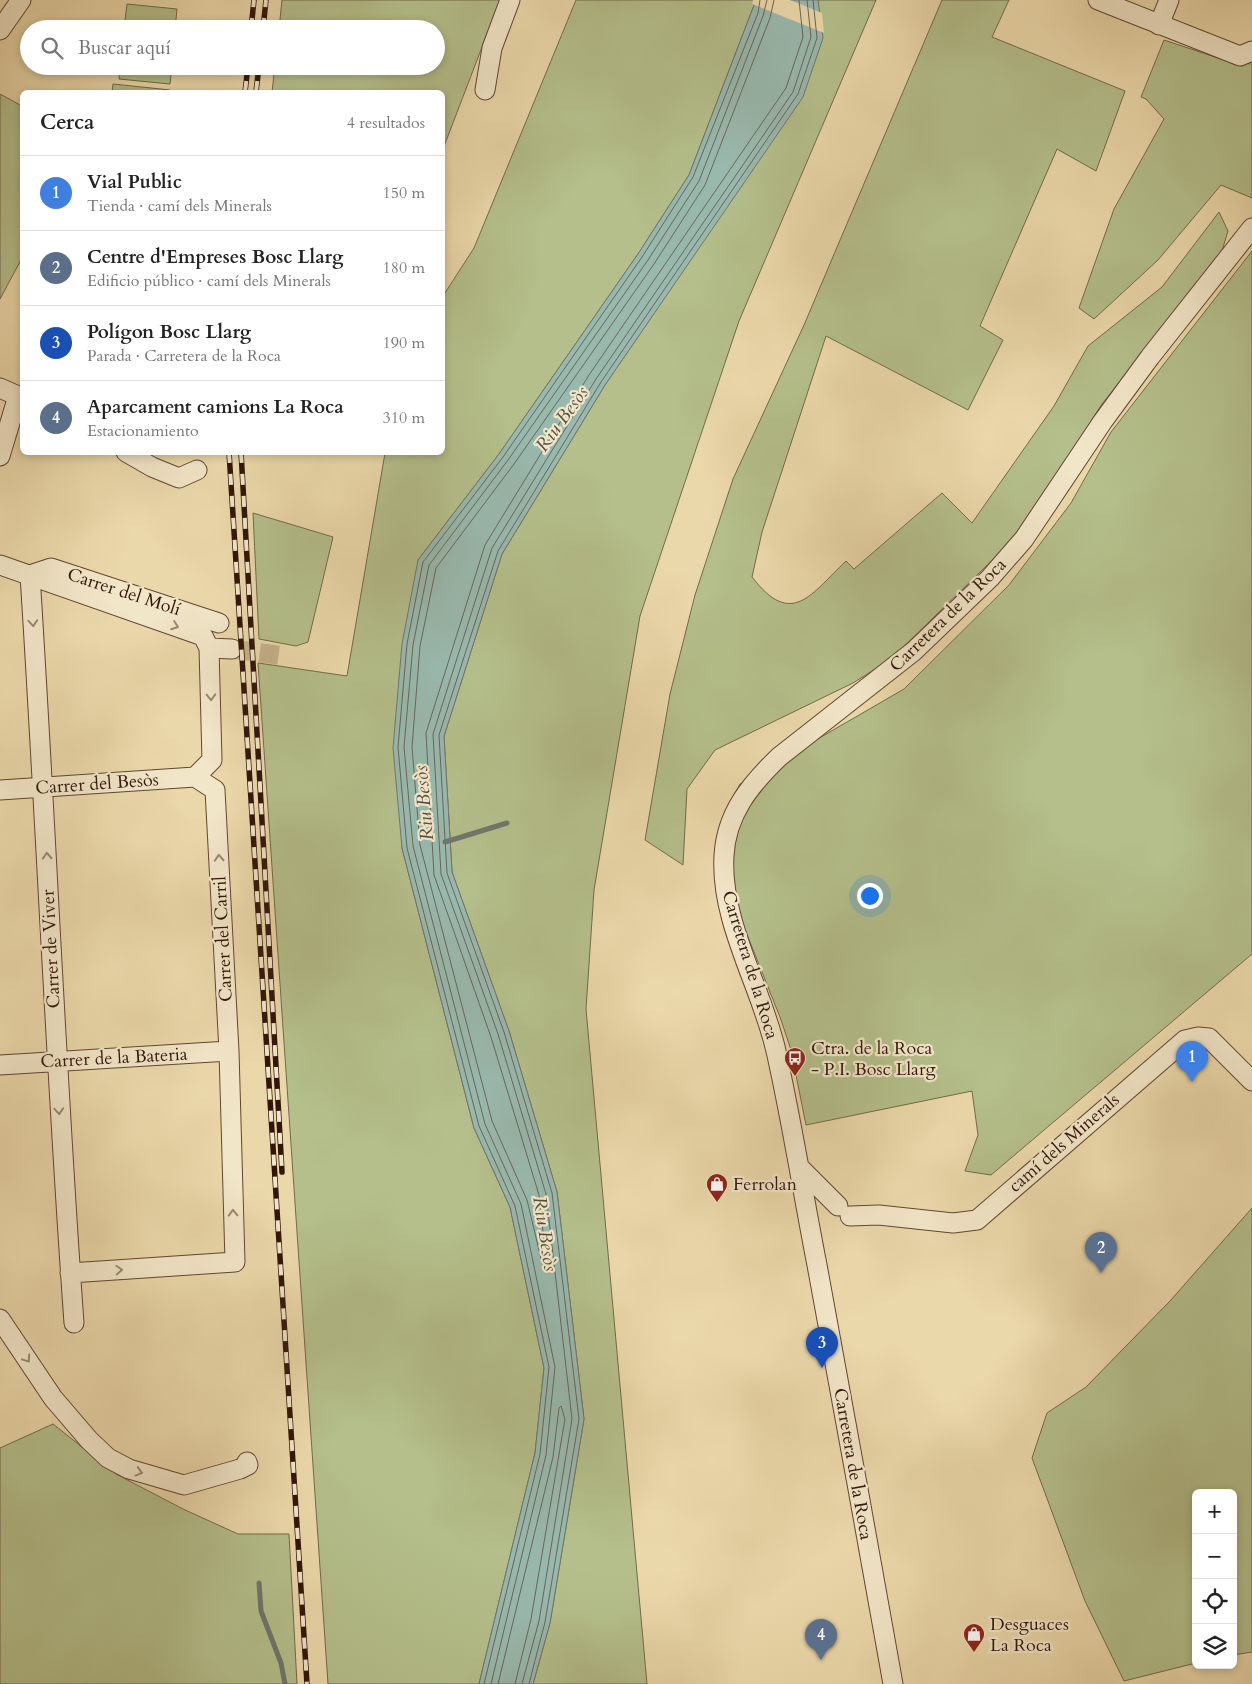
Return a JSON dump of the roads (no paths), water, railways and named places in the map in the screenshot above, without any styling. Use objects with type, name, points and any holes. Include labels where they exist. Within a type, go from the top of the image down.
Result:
[{"type":"street","points":[[0,30],[21,0]]},
{"type":"street","points":[[485,90],[492,48],[510,0]]},
{"type":"street","points":[[1098,0],[1240,56],[1252,51]]},
{"type":"street","points":[[1159,25],[1169,0]]},
{"type":"street","name":"Carretera de la Roca","points":[[893,1684],[776,1048],[740,945],[724,878],[726,840],[741,800],[759,776],[779,757],[914,651],[990,578],[1024,539],[1103,420],[1252,228]]},
{"type":"street","points":[[0,383],[20,393]]},
{"type":"street","points":[[0,388],[18,396],[0,456]]},
{"type":"street","points":[[0,471],[20,398]]},
{"type":"street","points":[[131,455],[152,467],[179,478],[197,470]]},
{"type":"street","name":"Carrer del Molí","points":[[0,565],[206,642],[232,649]]},
{"type":"street","name":"Carrer del Molí","points":[[30,575],[51,568],[219,623]]},
{"type":"street","name":"Carrer de Viver","points":[[30,575],[43,787],[56,1062],[74,1323]]},
{"type":"street","points":[[195,778],[212,760],[206,642]]},
{"type":"street","name":"Carrer del Besòs","points":[[0,790],[195,778]]},
{"type":"street","name":"Carrer del Carril","points":[[70,1273],[234,1262],[229,1052],[215,790],[195,778]]},
{"type":"street","name":"camí dels Minerals","points":[[799,1167],[844,1211],[933,1223],[977,1220],[1185,1040],[1198,1036],[1209,1038],[1252,1080]]},
{"type":"street","name":"Carrer de la Bateria","points":[[0,1065],[229,1052]]},
{"type":"street","points":[[0,1318],[53,1398],[89,1440],[108,1458],[130,1469],[184,1485],[240,1468],[248,1465],[247,1462]]},
{"type":"water","name":"Riu Besòs","points":[[756,0],[818,0],[823,38],[803,97],[605,385],[502,554],[444,736],[452,872],[509,1031],[557,1192],[584,1419],[550,1623],[533,1684],[479,1684],[535,1453],[544,1368],[510,1207],[474,1128],[402,848],[393,748],[402,644],[418,560],[499,454],[638,254],[689,175]]},
{"type":"waterway","name":"Riu Besòs","points":[[445,842],[507,823]]},
{"type":"waterway","points":[[259,1583],[261,1611],[281,1663],[285,1684]]},
{"type":"tunnel","points":[[232,649],[284,656]]},
{"type":"railway","points":[[252,20],[254,0]]},
{"type":"railway","points":[[264,20],[266,0]]},
{"type":"railway","points":[[245,90],[247,75]]},
{"type":"railway","points":[[256,90],[258,75]]},
{"type":"railway","points":[[229,455],[307,1684]]},
{"type":"railway","points":[[241,455],[282,1172]]},
{"type":"place","name":"Ctra. de la Roca - P.I. Bosc Llarg","points":[[795,1077]]},
{"type":"place","name":"Vial Public","points":[[1192,1082]]},
{"type":"place","name":"Ferrolan","points":[[717,1203]]},
{"type":"place","name":"Centre d'Empreses Bosc Llarg","points":[[1101,1273]]},
{"type":"place","name":"Polígon Bosc Llarg","points":[[822,1368]]},
{"type":"place","name":"Desguaces La Roca","points":[[974,1653]]},
{"type":"place","name":"Aparcament camions La Roca","points":[[821,1660]]}]
